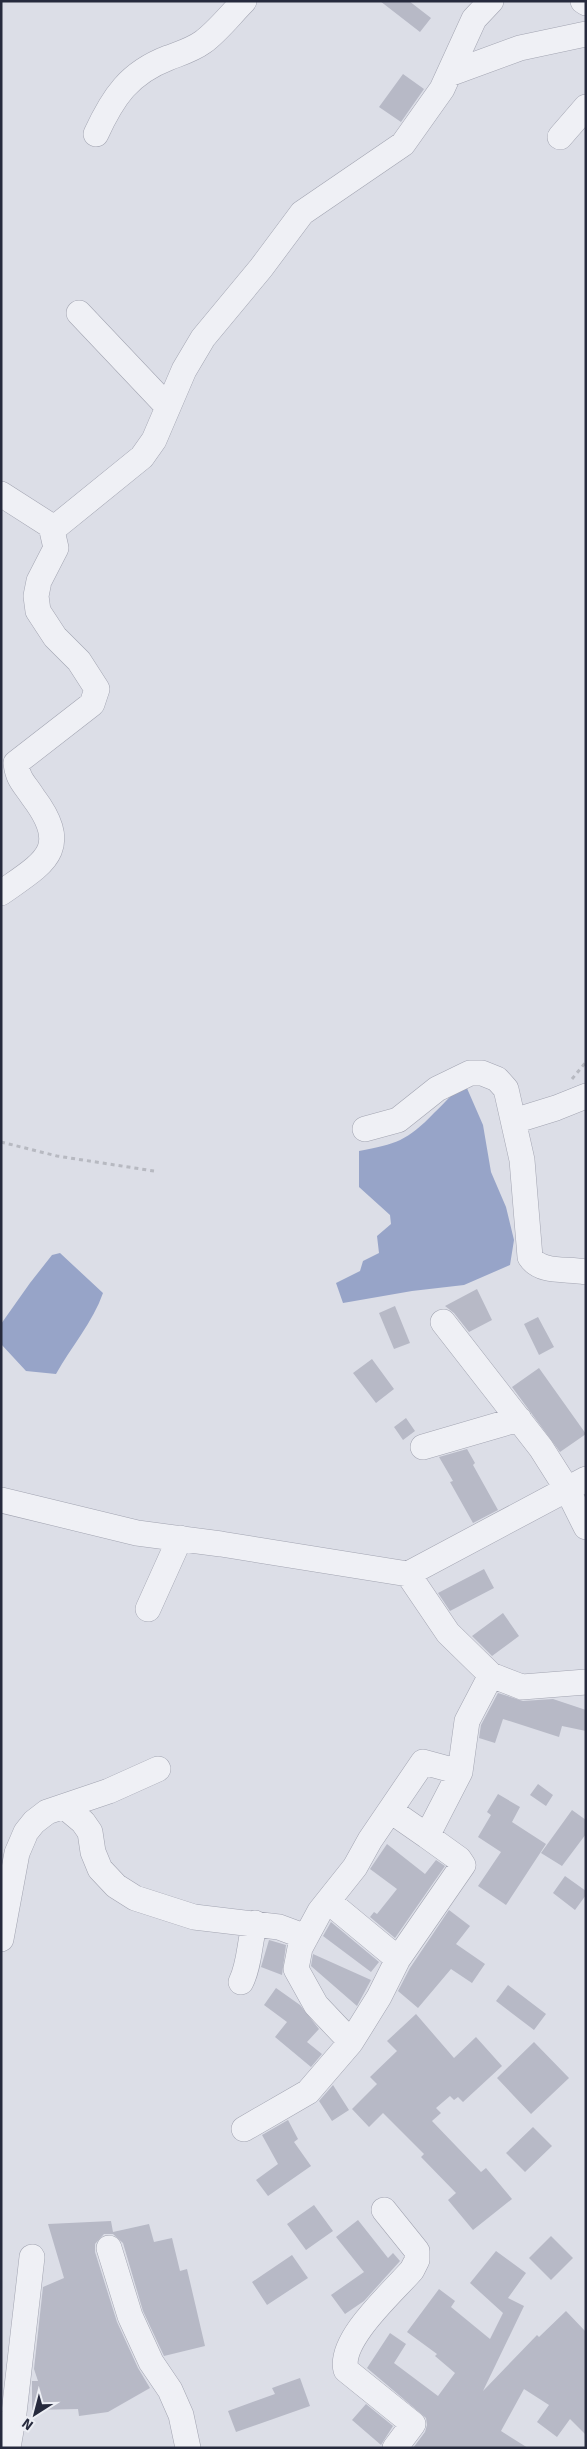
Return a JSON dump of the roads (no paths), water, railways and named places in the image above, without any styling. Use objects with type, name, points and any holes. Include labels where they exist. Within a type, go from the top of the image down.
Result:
[{"type":"street","points":[[96,134],[112,103],[128,82],[145,70],[186,53],[204,42],[244,1]]},
{"type":"street","points":[[52,530],[142,457],[154,440],[184,370],[203,338],[261,268],[302,213],[403,144],[442,89],[474,19],[491,1]]},
{"type":"street","points":[[449,74],[520,48],[586,34]]},
{"type":"street","points":[[560,137],[586,107]]},
{"type":"street","points":[[78,313],[167,406]]},
{"type":"street","points":[[1,494],[51,526],[56,548],[39,581],[36,596],[38,611],[55,636],[79,661],[97,688],[92,704],[16,763],[18,778],[35,798],[49,823],[52,845],[42,863],[1,893]]},
{"type":"street","points":[[365,1129],[398,1120],[437,1089],[470,1073],[482,1073],[497,1079],[506,1089],[522,1160],[530,1257],[534,1263],[547,1268],[586,1272]]},
{"type":"street","points":[[514,1121],[586,1096]]},
{"type":"street","points":[[443,1322],[541,1448],[576,1484],[586,1527]]},
{"type":"street","points":[[423,1447],[519,1419]]},
{"type":"street","points":[[1,1500],[137,1533],[408,1574],[576,1484]]},
{"type":"street","points":[[148,1609],[180,1538]]},
{"type":"street","points":[[408,1574],[448,1633],[491,1675],[522,1687],[586,1682]]},
{"type":"street","points":[[426,1836],[460,1772],[467,1721],[491,1675]]},
{"type":"street","points":[[351,2042],[316,2005],[296,1969],[300,1948],[328,1901],[355,1867],[370,1840],[423,1762],[460,1772]]},
{"type":"street","points":[[1,1939],[17,1853],[26,1832],[34,1822],[47,1812],[109,1791],[158,1769]]},
{"type":"street","points":[[65,1807],[83,1822],[90,1832],[93,1852],[100,1870],[116,1886],[135,1898],[194,1917],[278,1927],[306,1937]]},
{"type":"street","points":[[244,2129],[308,2092],[351,2042],[379,1997],[398,1959],[463,1865],[459,1859],[391,1811]]},
{"type":"street","points":[[328,1901],[398,1959]]},
{"type":"street","points":[[241,1982],[246,1971],[250,1939],[255,1924]]},
{"type":"street","points":[[384,2210],[417,2251],[417,2260],[412,2270],[356,2334],[348,2349],[345,2363],[346,2370],[413,2424],[395,2448]]},
{"type":"street","points":[[109,2248],[130,2316],[151,2362],[170,2390],[181,2415],[188,2448]]},
{"type":"street","points":[[8,2448],[14,2413],[32,2258]]},
{"type":"water","points":[[466,1086],[483,1125],[491,1172],[506,1207],[514,1240],[510,1265],[464,1285],[412,1291],[343,1303],[336,1283],[360,1271],[363,1261],[379,1253],[377,1236],[391,1224],[390,1215],[359,1187],[359,1151],[400,1140],[416,1130],[453,1095]]},
{"type":"water","points":[[60,1253],[103,1293],[88,1324],[56,1374],[26,1371],[1,1344],[1,1324],[52,1255]]}]
